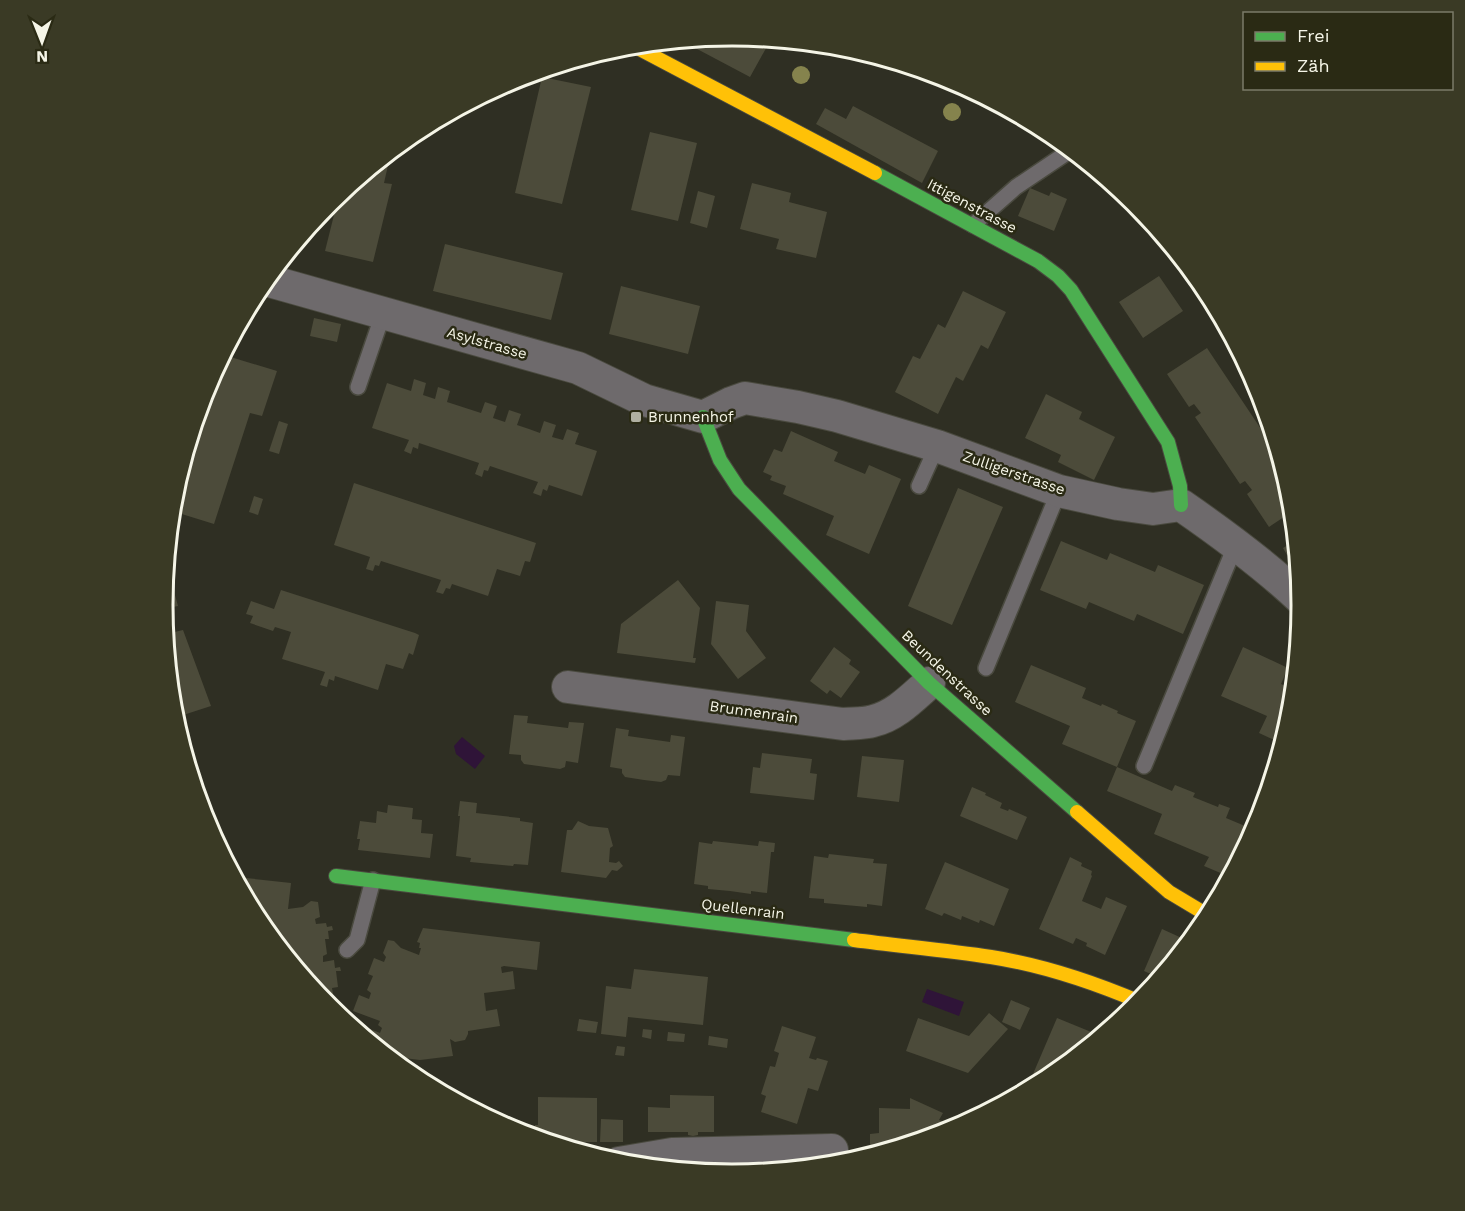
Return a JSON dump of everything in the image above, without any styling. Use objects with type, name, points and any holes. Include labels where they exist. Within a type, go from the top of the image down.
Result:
[{"type":"street","name":"Ittigenstrasse","points":[[647,53],[973,225],[1047,267],[1058,276],[1071,290],[1168,442],[1180,486],[1181,505]]},
{"type":"street","name":"Asylstrasse","points":[[276,283],[578,368],[644,400],[704,417]]},
{"type":"street","name":"Zulligerstrasse","points":[[704,417],[745,398],[798,407],[837,416],[937,446],[1059,490],[1118,504],[1153,509],[1181,505]]},
{"type":"street","name":"Beundenstrasse","points":[[704,417],[720,460],[739,489],[929,683],[1168,892],[1200,911]]},
{"type":"street","points":[[1181,505],[1291,582]]},
{"type":"street","name":"Brunnenrain","points":[[568,687],[843,724],[870,722],[886,717],[929,683]]},
{"type":"street","name":"Quellenrain","points":[[336,876],[992,957],[1049,969],[1131,998]]},
{"type":"street","points":[[648,1158],[672,1154],[832,1150]]},
{"type":"lane","points":[[973,225],[1016,187],[1063,155]]},
{"type":"lane","points":[[358,387],[383,314]]},
{"type":"lane","points":[[919,486],[937,446]]},
{"type":"lane","points":[[986,668],[1059,490]]},
{"type":"lane","points":[[1144,766],[1236,544]]},
{"type":"lane","points":[[347,950],[357,940],[373,880]]},
{"type":"shaded area","points":[[462,737],[485,756],[475,769],[456,754],[454,746]]},
{"type":"shaded area","points":[[927,989],[964,1002],[959,1016],[922,1002]]},
{"type":"shaded area","points":[[746,1159],[808,1160],[732,1164],[690,1162]]},
{"type":"building","points":[[732,46],[766,48],[750,77],[695,48]]},
{"type":"building","points":[[547,78],[591,87],[562,204],[515,193],[541,81]]},
{"type":"building","points":[[853,106],[938,151],[922,183],[816,124],[825,108],[846,119]]},
{"type":"building","points":[[650,132],[697,143],[678,221],[631,210]]},
{"type":"building","points":[[388,165],[384,183],[392,184],[373,262],[325,251],[335,213]]},
{"type":"building","points":[[752,183],[791,193],[789,202],[827,212],[816,258],[776,249],[779,239],[740,229]]},
{"type":"building","points":[[1030,188],[1049,196],[1051,192],[1067,199],[1054,231],[1018,216]]},
{"type":"building","points":[[698,191],[715,196],[707,228],[690,223]]},
{"type":"building","points":[[445,244],[563,273],[551,320],[433,291]]},
{"type":"building","points":[[1159,276],[1183,311],[1143,338],[1119,302]]},
{"type":"building","points":[[621,286],[700,306],[688,354],[609,334]]},
{"type":"building","points":[[963,291],[1006,312],[988,349],[981,345],[963,381],[956,377],[938,414],[895,392],[913,356],[920,359],[938,324],[945,328]]},
{"type":"building","points":[[314,318],[341,324],[337,342],[310,336]]},
{"type":"building","points":[[1207,348],[1264,434],[1284,517],[1269,527],[1247,494],[1252,490],[1245,481],[1240,484],[1195,417],[1201,413],[1194,404],[1189,407],[1167,374]]},
{"type":"building","points":[[231,357],[277,371],[262,416],[250,413],[214,524],[181,514],[203,426]]},
{"type":"building","points":[[414,379],[426,383],[423,395],[435,399],[438,387],[450,391],[447,402],[481,413],[485,402],[497,406],[493,418],[505,422],[509,410],[521,414],[517,425],[540,433],[544,421],[556,425],[552,437],[563,440],[567,429],[579,433],[575,444],[597,451],[582,496],[549,485],[547,491],[543,489],[541,496],[533,493],[538,482],[490,466],[488,471],[484,470],[482,477],[475,474],[479,463],[419,443],[418,449],[413,447],[411,454],[404,451],[409,440],[372,428],[387,383],[411,391]]},
{"type":"building","points":[[1046,394],[1082,412],[1079,419],[1115,437],[1094,480],[1058,462],[1061,455],[1025,438]]},
{"type":"building","points":[[279,421],[288,424],[279,454],[269,451]]},
{"type":"building","points":[[791,431],[838,452],[834,461],[865,474],[869,465],[901,479],[869,554],[826,535],[834,516],[783,494],[786,486],[770,480],[772,476],[763,472],[774,449],[782,452]]},
{"type":"building","points":[[354,483],[536,543],[530,562],[525,561],[520,576],[497,569],[488,596],[452,584],[450,589],[446,588],[443,594],[436,592],[441,580],[381,561],[379,566],[375,565],[373,571],[366,569],[370,557],[334,545]]},
{"type":"building","points":[[958,488],[1003,507],[952,625],[908,606]]},
{"type":"building","points":[[254,496],[263,499],[258,515],[249,512]]},
{"type":"building","points":[[1061,541],[1107,560],[1110,553],[1155,572],[1158,565],[1204,585],[1183,634],[1137,614],[1134,621],[1089,602],[1086,609],[1040,590]]},
{"type":"building","points":[[1288,545],[1287,555],[1283,548]]},
{"type":"building","points":[[678,580],[700,608],[693,658],[696,658],[695,663],[617,653],[621,624]]},
{"type":"building","points":[[281,590],[415,633],[419,635],[413,655],[409,653],[403,669],[386,664],[378,690],[335,676],[334,681],[329,679],[327,687],[320,685],[325,672],[282,659],[291,632],[275,627],[273,631],[250,623],[253,616],[246,614],[251,601],[274,609]]},
{"type":"building","points":[[174,591],[178,606],[173,607]]},
{"type":"building","points":[[716,601],[749,605],[746,631],[766,658],[738,679],[711,644]]},
{"type":"building","points":[[183,630],[211,706],[184,715],[178,678],[174,632]]},
{"type":"building","points":[[834,647],[851,660],[849,664],[860,672],[841,698],[830,690],[827,694],[810,681]]},
{"type":"building","points":[[1243,647],[1288,668],[1281,684],[1286,686],[1275,740],[1259,733],[1267,716],[1221,696]]},
{"type":"building","points":[[1031,665],[1086,688],[1082,698],[1101,706],[1102,704],[1136,721],[1117,767],[1062,744],[1070,726],[1015,702]]},
{"type":"building","points":[[514,715],[528,716],[527,723],[568,728],[569,722],[584,723],[578,763],[566,761],[565,767],[560,769],[524,764],[521,755],[509,754]]},
{"type":"building","points":[[616,728],[629,730],[628,736],[670,742],[671,735],[685,737],[680,776],[668,775],[666,780],[661,782],[644,780],[625,777],[622,769],[610,767]]},
{"type":"building","points":[[762,753],[812,759],[810,773],[817,774],[814,800],[750,793],[753,767],[760,768]]},
{"type":"building","points":[[862,756],[904,760],[899,802],[857,797]]},
{"type":"building","points":[[1117,767],[1172,791],[1175,785],[1195,793],[1193,797],[1218,807],[1219,804],[1230,808],[1226,818],[1245,826],[1244,829],[1223,874],[1204,866],[1209,857],[1154,834],[1162,814],[1107,791]]},
{"type":"building","points":[[972,787],[1002,803],[1000,808],[1008,811],[1009,809],[1027,817],[1017,840],[960,816]]},
{"type":"building","points":[[460,801],[477,803],[476,813],[520,818],[520,821],[533,823],[528,865],[470,862],[471,858],[456,856]]},
{"type":"building","points":[[388,805],[413,808],[412,819],[422,820],[421,833],[433,834],[430,858],[358,850],[360,821],[376,823],[377,811],[387,813]]},
{"type":"building","points":[[578,821],[589,826],[608,828],[613,846],[610,848],[609,862],[619,861],[623,866],[617,871],[612,870],[606,878],[561,872],[567,830],[572,830]]},
{"type":"building","points":[[713,841],[758,846],[759,841],[775,843],[774,852],[771,852],[767,893],[751,891],[751,894],[708,889],[708,886],[694,884],[699,842],[712,844]]},
{"type":"building","points":[[829,854],[874,859],[873,863],[887,864],[882,906],[824,903],[824,899],[809,898],[814,856],[828,858]]},
{"type":"building","points":[[1070,857],[1092,871],[1082,901],[1101,909],[1106,897],[1127,906],[1105,955],[1086,946],[1087,943],[1076,938],[1073,944],[1039,929]]},
{"type":"building","points":[[945,862],[1009,889],[994,926],[962,916],[961,920],[944,913],[942,916],[925,909]]},
{"type":"building","points":[[246,878],[291,883],[288,909],[303,907],[311,901],[318,902],[320,917],[315,919],[316,924],[326,923],[327,927],[332,926],[333,930],[328,931],[329,939],[325,939],[327,954],[323,956],[323,962],[334,960],[335,968],[340,967],[341,971],[336,971],[338,987],[332,988],[334,997],[289,946]]},
{"type":"building","points":[[423,928],[540,942],[537,970],[501,967],[502,973],[513,971],[515,989],[484,993],[486,1011],[497,1009],[500,1026],[468,1031],[465,1040],[455,1042],[450,1039],[453,1056],[420,1060],[405,1058],[369,1031],[380,1033],[382,1028],[378,1025],[380,1021],[353,1011],[359,995],[369,999],[371,993],[367,990],[373,976],[368,974],[374,958],[384,962],[386,957],[383,953],[388,940],[419,955],[421,948],[419,948],[420,943],[417,942]]},
{"type":"building","points":[[1162,929],[1182,938],[1152,975],[1144,971]]},
{"type":"building","points":[[634,969],[708,977],[703,1025],[628,1017],[626,1037],[601,1034],[606,986],[631,989]]},
{"type":"building","points":[[1011,1000],[1030,1008],[1020,1030],[1002,1022]]},
{"type":"building","points":[[989,1013],[1008,1029],[968,1073],[906,1051],[918,1018],[969,1036]]},
{"type":"building","points":[[1057,1018],[1093,1033],[1043,1070],[1034,1076],[1033,1074]]},
{"type":"building","points":[[579,1019],[598,1022],[596,1033],[577,1031]]},
{"type":"building","points":[[782,1026],[816,1037],[809,1058],[828,1061],[818,1091],[808,1088],[797,1124],[761,1112],[766,1096],[761,1094],[770,1066],[775,1067],[779,1053],[774,1051]]},
{"type":"building","points":[[643,1029],[652,1030],[651,1039],[642,1037]]},
{"type":"building","points":[[668,1032],[685,1034],[684,1042],[667,1041]]},
{"type":"building","points":[[709,1036],[728,1039],[727,1048],[708,1045]]},
{"type":"building","points":[[617,1046],[625,1047],[624,1056],[615,1055]]},
{"type":"building","points":[[670,1095],[714,1096],[714,1132],[698,1132],[698,1135],[693,1136],[688,1135],[688,1132],[648,1132],[648,1107],[670,1108]]},
{"type":"building","points":[[538,1097],[597,1098],[597,1142],[579,1142],[553,1135],[535,1128],[535,1125],[538,1125]]},
{"type":"building","points":[[910,1098],[943,1113],[939,1120],[945,1122],[870,1147],[870,1134],[879,1133],[879,1108],[910,1109]]},
{"type":"building","points":[[601,1119],[623,1120],[623,1142],[600,1142]]},
{"type":"traffic: fast","points":[[875,173],[1038,261],[1058,276],[1071,290],[1168,442],[1180,486],[1181,505]]},
{"type":"traffic: fast","points":[[703,417],[720,460],[739,489],[929,683],[1077,812]]},
{"type":"traffic: fast","points":[[336,876],[854,940]]},
{"type":"traffic: slow","points":[[647,53],[875,173]]},
{"type":"traffic: slow","points":[[1077,812],[1169,892],[1200,911]]},
{"type":"traffic: slow","points":[[854,940],[1010,960],[1067,975],[1130,998]]},
{"type":"place","name":"Brunnenhof","points":[[636,417]]}]
